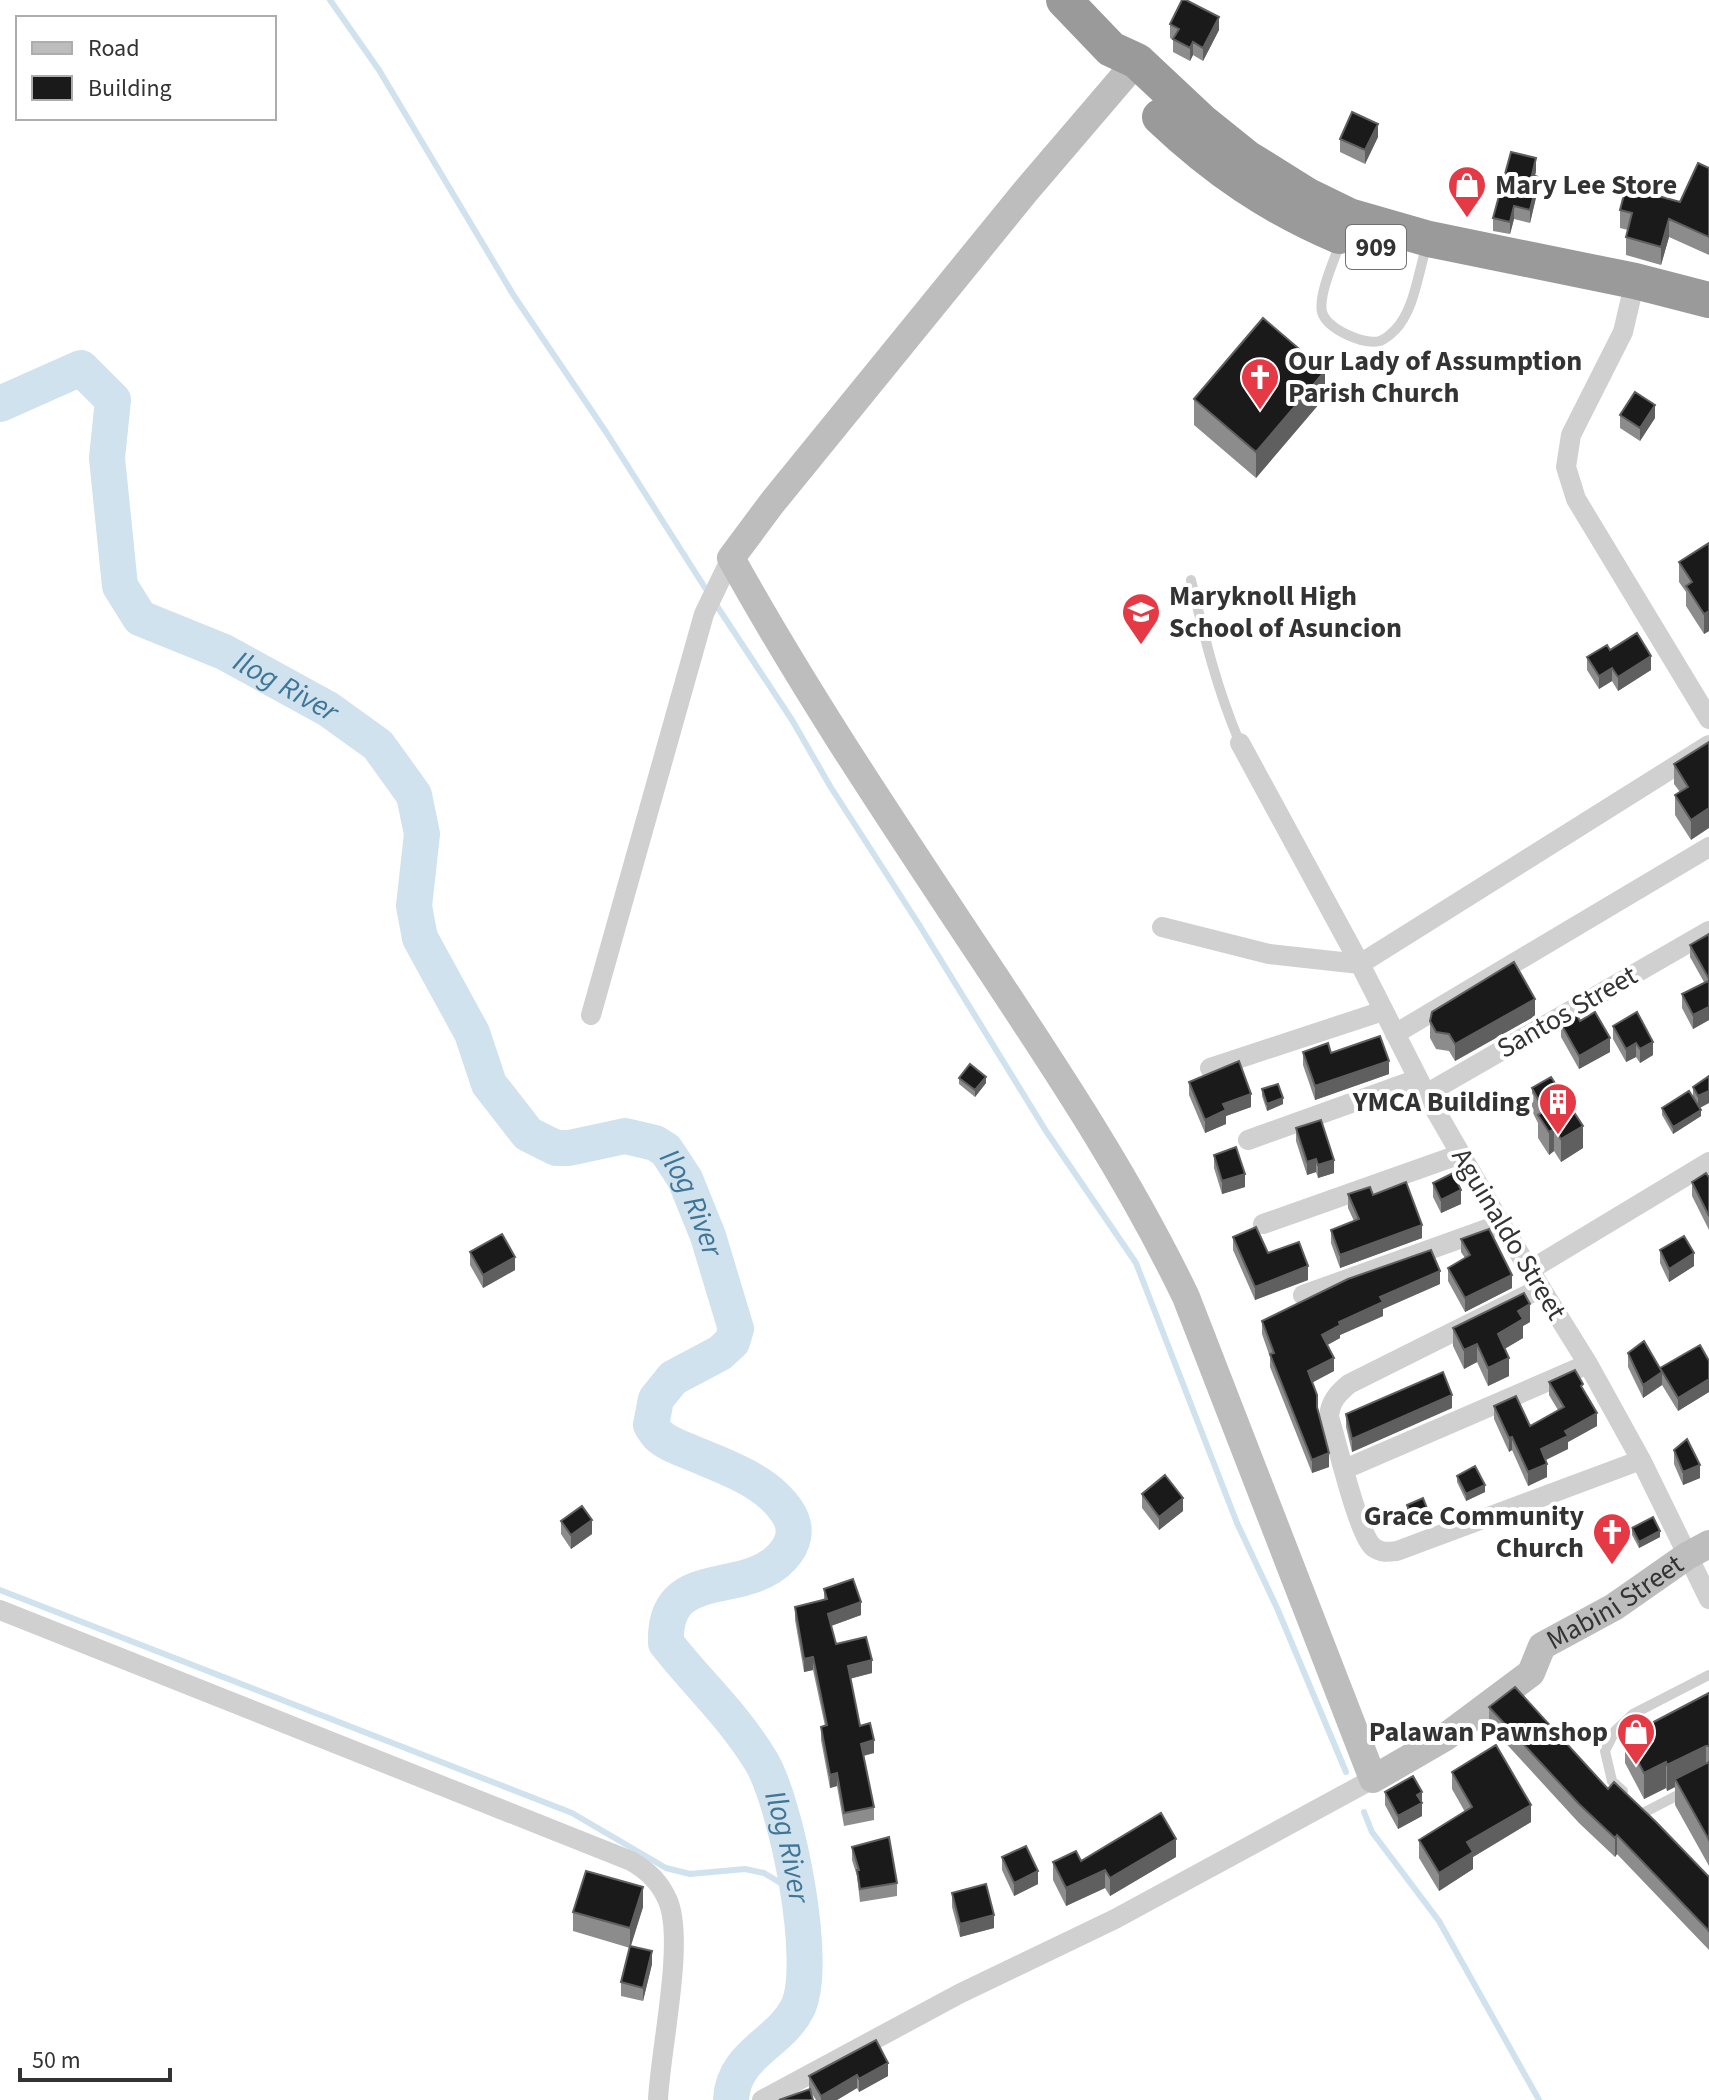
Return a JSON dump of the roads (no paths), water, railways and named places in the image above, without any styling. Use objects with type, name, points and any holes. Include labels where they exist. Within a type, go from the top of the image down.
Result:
[{"type":"highway","name":"909","points":[[1064,0],[1123,62],[1172,129],[1232,179],[1293,217],[1345,227],[1425,250],[1633,290],[1709,300]]},
{"type":"highway","name":"909","points":[[1633,290],[1709,322]]},
{"type":"street","points":[[591,1015],[704,614],[731,558],[772,503],[1006,215],[1123,62]]},
{"type":"street","points":[[1633,290],[1623,332],[1571,435],[1566,467],[1576,499],[1709,719]]},
{"type":"street","points":[[731,558],[807,691],[1088,1118],[1157,1237],[1186,1297],[1373,1779],[1115,1919],[959,1994],[762,2100]]},
{"type":"street","name":"Aguinaldo Street","points":[[1240,743],[1360,964],[1422,1086],[1501,1224],[1588,1364],[1641,1460],[1698,1550],[1709,1599]]},
{"type":"street","points":[[1162,927],[1269,954],[1360,964],[1709,745]]},
{"type":"street","points":[[1395,1034],[1709,847]]},
{"type":"street","name":"Santos Street","points":[[1248,1140],[1422,1086],[1709,931]]},
{"type":"street","points":[[1210,1068],[1383,1011]]},
{"type":"street","points":[[1263,1224],[1461,1154]]},
{"type":"street","points":[[1530,1270],[1709,1162]]},
{"type":"street","points":[[1303,1295],[1501,1224]]},
{"type":"street","points":[[1541,1288],[1349,1384],[1338,1393],[1330,1405],[1329,1417],[1360,1529],[1371,1545],[1382,1552],[1397,1551],[1641,1460]]},
{"type":"street","points":[[1345,1469],[1588,1364]]},
{"type":"street","name":"Mabini Street","points":[[1373,1779],[1444,1738],[1531,1673],[1542,1646],[1614,1607],[1698,1550]]},
{"type":"street","points":[[0,1610],[631,1861],[649,1871],[670,1904],[674,1926],[658,2100]]},
{"type":"lane","points":[[1345,227],[1323,297],[1322,311],[1328,322],[1338,329],[1368,341],[1381,340],[1392,334],[1401,323],[1425,250]]},
{"type":"lane","points":[[1191,580],[1208,655],[1226,712],[1240,743]]},
{"type":"lane","points":[[1656,1823],[1612,1781],[1605,1751],[1615,1731],[1633,1714],[1709,1675]]},
{"type":"lane","points":[[1645,1812],[1709,1779]]},
{"type":"waterway","points":[[330,0],[379,70],[514,296],[606,432],[709,594]]},
{"type":"waterway","name":"Ilog River","points":[[0,404],[81,368],[113,400],[107,458],[120,586],[140,618],[224,652],[328,709],[378,745],[414,795],[422,834],[414,906],[420,938],[472,1033],[489,1084],[528,1134],[556,1148],[625,1136],[655,1143],[666,1150],[685,1179],[708,1236],[736,1329],[732,1342],[720,1353],[673,1378],[656,1399],[651,1425],[669,1443],[757,1483],[788,1513],[794,1531],[786,1552],[766,1570],[691,1592],[677,1602],[669,1618],[666,1643],[739,1729],[761,1761],[780,1811],[797,1884],[805,1958],[803,1988],[797,2009],[740,2071],[731,2100]]},
{"type":"waterway","points":[[715,603],[792,720],[1046,1131],[1136,1263],[1237,1523],[1277,1608],[1346,1772]]},
{"type":"waterway","points":[[0,1590],[572,1813],[666,1868],[690,1874],[745,1869],[764,1873],[799,1894]]},
{"type":"waterway","points":[[1364,1812],[1372,1832],[1439,1921],[1539,2100]]},
{"type":"place","name":"Mary Lee Store","points":[[1467,219]]},
{"type":"place","name":"Our Lady of Assumption Parish Church","points":[[1260,411]]},
{"type":"place","name":"Maryknoll High School of Asuncion","points":[[1141,646]]},
{"type":"place","name":"YMCA Building","points":[[1558,1136]]},
{"type":"place","name":"Grace Community Church","points":[[1612,1566]]},
{"type":"place","name":"Palawan Pawnshop","points":[[1636,1766]]}]
